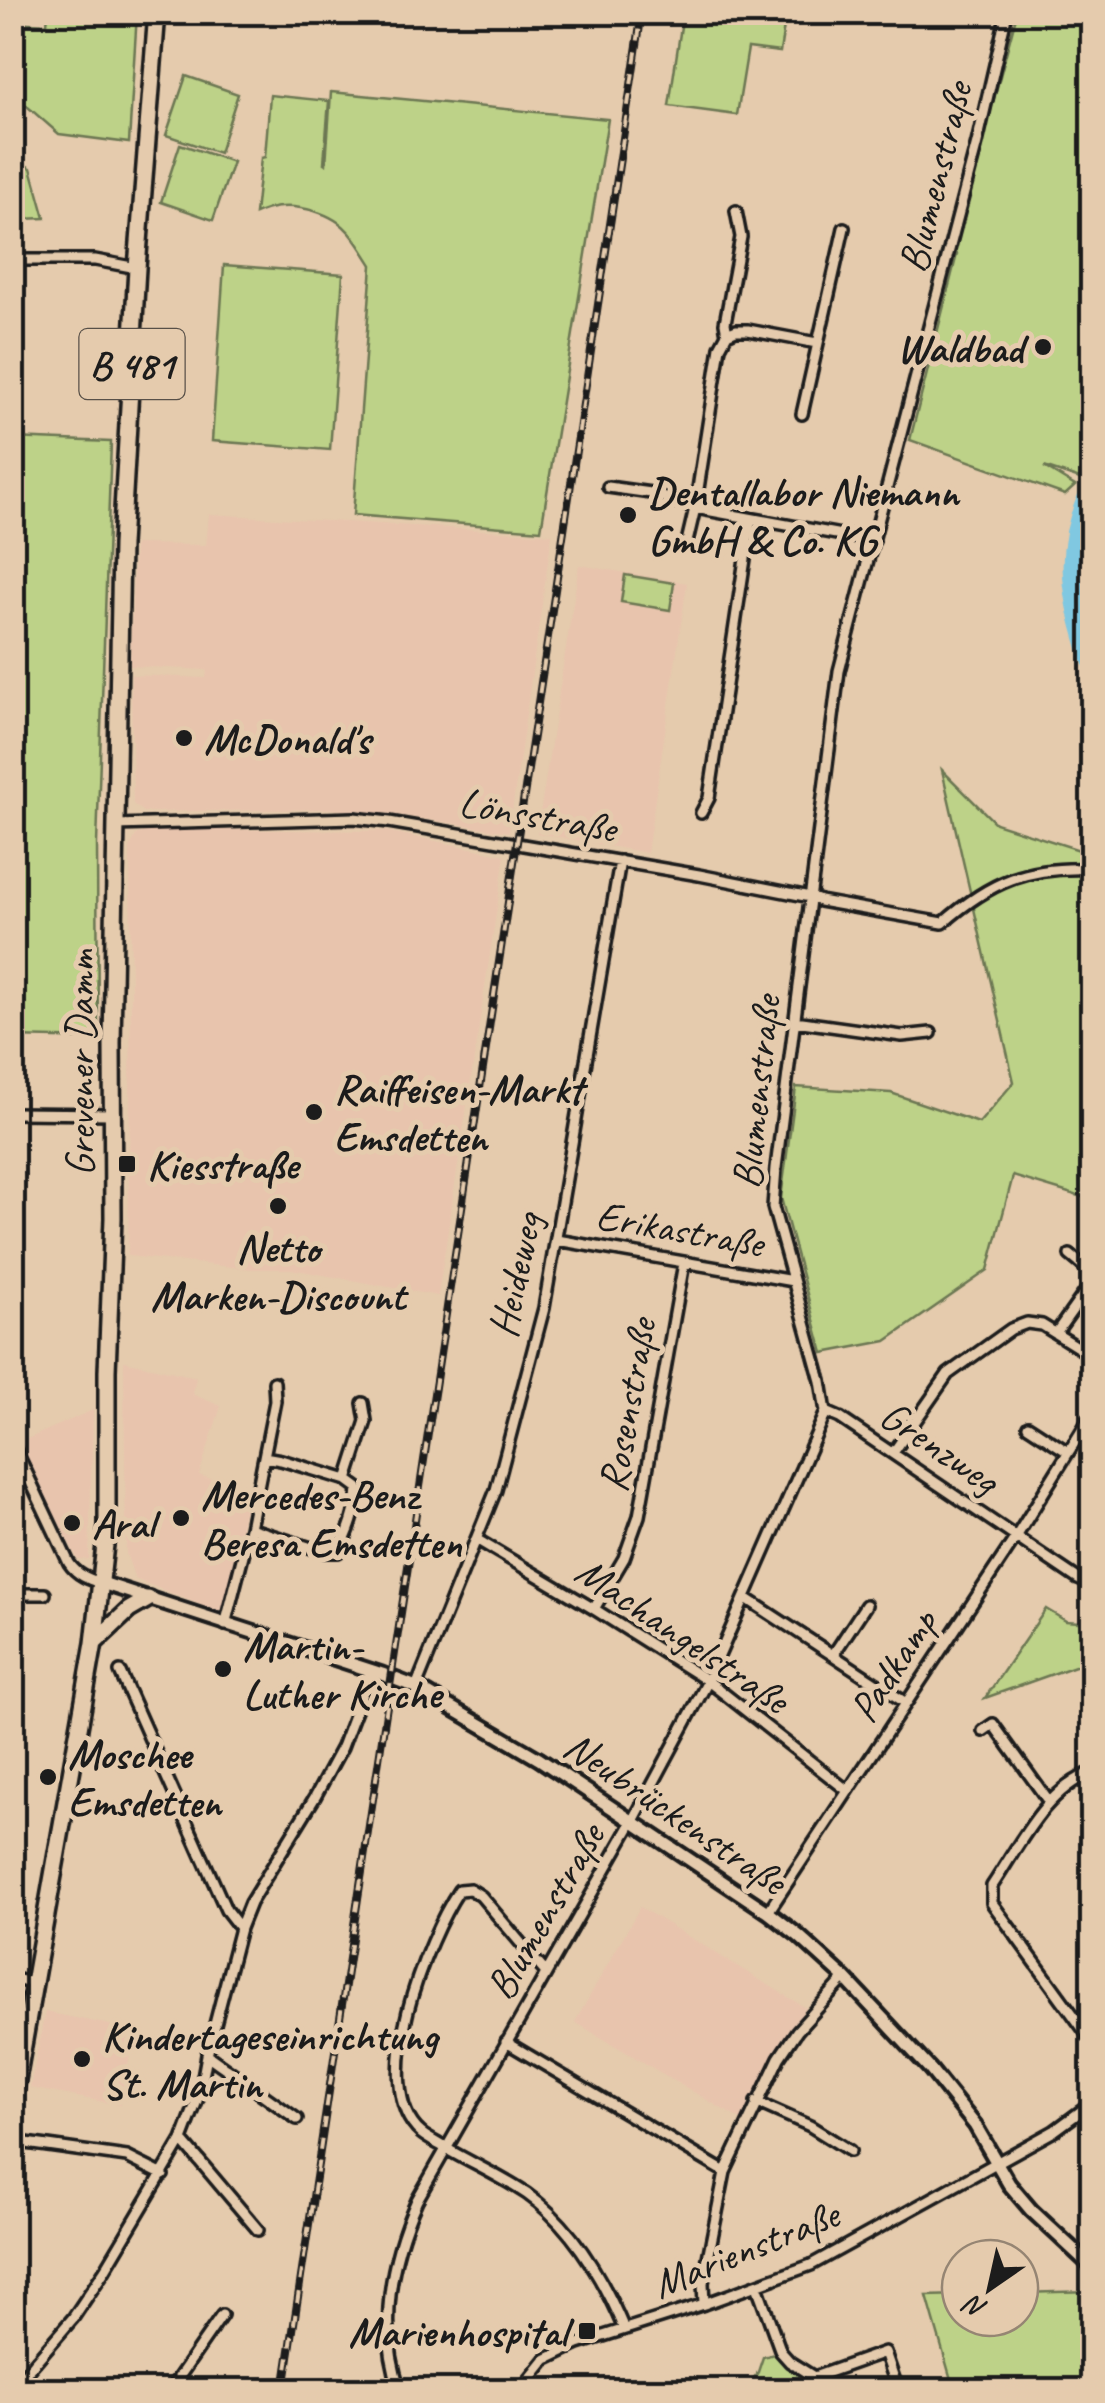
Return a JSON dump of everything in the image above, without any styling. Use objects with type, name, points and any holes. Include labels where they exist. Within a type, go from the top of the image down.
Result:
[{"type":"main road","name":"Grevener Damm","points":[[12,2108],[94,1643],[107,1527],[121,545],[157,12]]},
{"type":"main road","points":[[94,1643],[129,1610],[148,1599]]},
{"type":"street","name":"Blumenstraße","points":[[725,2172],[506,2042],[634,1821],[708,1681],[826,1412],[822,1381],[772,1207],[810,898],[840,671],[1007,12]]},
{"type":"street","points":[[687,542],[720,346],[728,334],[726,323],[740,237],[736,211]]},
{"type":"street","points":[[802,414],[844,228]]},
{"type":"street","points":[[12,260],[95,260],[138,268]]},
{"type":"street","points":[[728,334],[748,330],[818,342]]},
{"type":"street","points":[[608,488],[652,492],[694,508],[874,541]]},
{"type":"street","points":[[702,814],[709,798],[750,518]]},
{"type":"street","name":"Lönsstraße","points":[[116,825],[354,818],[389,822],[620,861],[943,923],[986,890],[1032,871],[1092,870]]},
{"type":"street","name":"Heideweg","points":[[416,1687],[496,1490],[544,1308],[620,861]]},
{"type":"street","points":[[795,1020],[902,1036],[930,1033]]},
{"type":"street","points":[[12,1113],[113,1114]]},
{"type":"street","name":"Erikastraße","points":[[556,1240],[793,1281]]},
{"type":"street","points":[[1056,1332],[1088,1288],[1087,1269],[1070,1254]]},
{"type":"street","name":"Rosenstraße","points":[[594,1609],[624,1558],[640,1516],[684,1263]]},
{"type":"street","points":[[893,1454],[948,1374],[1012,1329],[1026,1323],[1042,1325],[1092,1356]]},
{"type":"street","points":[[225,1624],[250,1528],[274,1382]]},
{"type":"street","points":[[348,1480],[366,1421],[363,1404]]},
{"type":"street","name":"Grenzweg","points":[[826,1412],[1078,1579],[1092,1584]]},
{"type":"street","name":"Padkamp","points":[[768,1912],[1016,1537],[1092,1414]]},
{"type":"street","points":[[1028,1426],[1068,1452]]},
{"type":"street","points":[[12,1442],[69,1564],[87,1579],[102,1583]]},
{"type":"street","points":[[250,1528],[324,1552],[338,1552],[358,1502],[358,1488],[348,1480],[264,1457]]},
{"type":"street","name":"Machangelstraße","points":[[476,1540],[708,1681],[848,1791]]},
{"type":"street","name":"Neubrückenstraße","points":[[102,1583],[416,1687],[539,1760],[768,1912],[845,1978],[956,2099],[1009,2184],[1092,2267]]},
{"type":"street","points":[[12,1594],[45,1594]]},
{"type":"street","points":[[746,1598],[906,1703]]},
{"type":"street","points":[[833,1654],[866,1605]]},
{"type":"street","points":[[15,2389],[73,2318],[182,2140],[200,2093],[206,2055],[250,1903],[342,1747],[371,1670]]},
{"type":"street","points":[[120,1672],[226,1910],[240,1928]]},
{"type":"street","points":[[984,1731],[993,1724],[1049,1802]]},
{"type":"street","points":[[1092,1772],[1079,1777],[1049,1802],[992,1886],[992,1903],[1092,2041]]},
{"type":"street","points":[[546,1973],[481,1896],[470,1889],[459,1890],[438,1923],[413,1988],[402,2037],[402,2098],[407,2116],[421,2133],[527,2194],[554,2217],[610,2294],[624,2329]]},
{"type":"street","points":[[704,2304],[703,2283],[725,2172],[779,2058],[797,2030],[845,1978]]},
{"type":"street","points":[[12,1979],[35,1982]]},
{"type":"street","points":[[400,2390],[388,2345],[390,2285],[403,2230],[416,2200],[506,2042]]},
{"type":"street","points":[[206,2055],[297,2119]]},
{"type":"street","points":[[756,2102],[810,2126],[850,2151]]},
{"type":"street","name":"Marienstraße","points":[[521,2390],[545,2360],[578,2344],[812,2265],[1054,2131],[1092,2102]]},
{"type":"street","points":[[182,2140],[258,2230]]},
{"type":"street","points":[[12,2141],[128,2157],[163,2175]]},
{"type":"street","points":[[757,2286],[781,2352],[790,2362],[814,2378],[884,2352],[898,2390]]},
{"type":"street","points":[[170,2390],[222,2315]]},
{"type":"shaded area","points":[[209,514],[552,534],[509,832],[330,809],[143,812],[133,804],[131,675],[206,678],[207,670],[130,666],[134,544],[206,545]]},
{"type":"shaded area","points":[[579,565],[687,583],[647,853],[537,833]]},
{"type":"shaded area","points":[[152,829],[385,831],[505,855],[438,1296],[291,1269],[251,1269],[128,1256],[130,847],[136,835]]},
{"type":"shaded area","points":[[124,1361],[196,1377],[194,1395],[221,1406],[199,1475],[249,1492],[221,1613],[135,1579],[126,1553]]},
{"type":"shaded area","points":[[93,1410],[89,1559],[78,1560],[18,1443]]},
{"type":"shaded area","points":[[640,1907],[806,2008],[773,2056],[741,2120],[575,2022]]},
{"type":"shaded area","name":"Kindertageseinrichtung St. Martin","points":[[45,2012],[135,2030],[120,2105],[30,2088]]},
{"type":"green space","points":[[48,13],[137,13],[129,143],[59,134],[13,94],[13,22],[47,24]]},
{"type":"green space","points":[[683,13],[786,13],[780,52],[748,48],[737,115],[669,106]]},
{"type":"green space","points":[[1017,13],[1092,13],[1092,471],[1086,481],[1044,467],[1075,486],[1065,495],[910,440],[957,254],[953,251]]},
{"type":"green space","points":[[186,76],[238,94],[219,153],[166,135]]},
{"type":"green space","points":[[331,92],[608,119],[541,530],[353,515],[372,265],[352,235],[327,215],[289,207],[255,214],[270,95],[329,101],[326,164]]},
{"type":"green space","points":[[180,144],[233,162],[213,220],[161,202]]},
{"type":"green space","points":[[13,158],[31,168],[45,218],[22,219],[13,203]]},
{"type":"green space","points":[[224,265],[343,274],[330,450],[212,441]]},
{"type":"green space","points":[[12,427],[13,438],[111,442],[97,844],[98,1039],[13,1037]]},
{"type":"green space","points":[[625,575],[674,583],[670,610],[621,602]]},
{"type":"green space","points":[[942,770],[995,823],[1092,854],[1092,939],[1086,958],[1092,975],[1092,1200],[1013,1176],[988,1270],[886,1341],[823,1353],[781,1198],[796,1087],[891,1093],[979,1123],[1014,1082]]},
{"type":"green space","points":[[1046,1609],[1066,1621],[1092,1623],[1092,1660],[985,1698]]},
{"type":"green space","points":[[1092,2291],[1092,2390],[954,2390],[927,2296],[940,2296],[940,2338],[1040,2338],[1040,2292]]},
{"type":"green space","points":[[781,2352],[814,2377],[819,2390],[746,2390],[763,2357]]},
{"type":"waterway","points":[[1092,489],[1082,511],[1073,554],[1075,595],[1092,660]]},
{"type":"railway","points":[[284,2390],[642,12]]},
{"type":"place","name":"Waldbad","points":[[1043,347]]},
{"type":"place","name":"Dentallabor Niemann GmbH & Co. KG","points":[[628,515]]},
{"type":"place","name":"McDonald's","points":[[184,738]]},
{"type":"place","name":"Raiffeisen-Markt Emsdetten","points":[[314,1112]]},
{"type":"place","name":"Kiesstraße","points":[[127,1164]]},
{"type":"place","name":"Netto Marken-Discount","points":[[278,1206]]},
{"type":"place","name":"Mercedes-Benz Beresa Emsdetten","points":[[181,1518]]},
{"type":"place","name":"Aral","points":[[72,1523]]},
{"type":"place","name":"Martin- Luther Kirche","points":[[223,1669]]},
{"type":"place","name":"Moschee Emsdetten","points":[[48,1777]]},
{"type":"place","name":"Kindertageseinrichtung St. Martin","points":[[82,2059]]},
{"type":"place","name":"Marienhospital","points":[[587,2331]]}]
